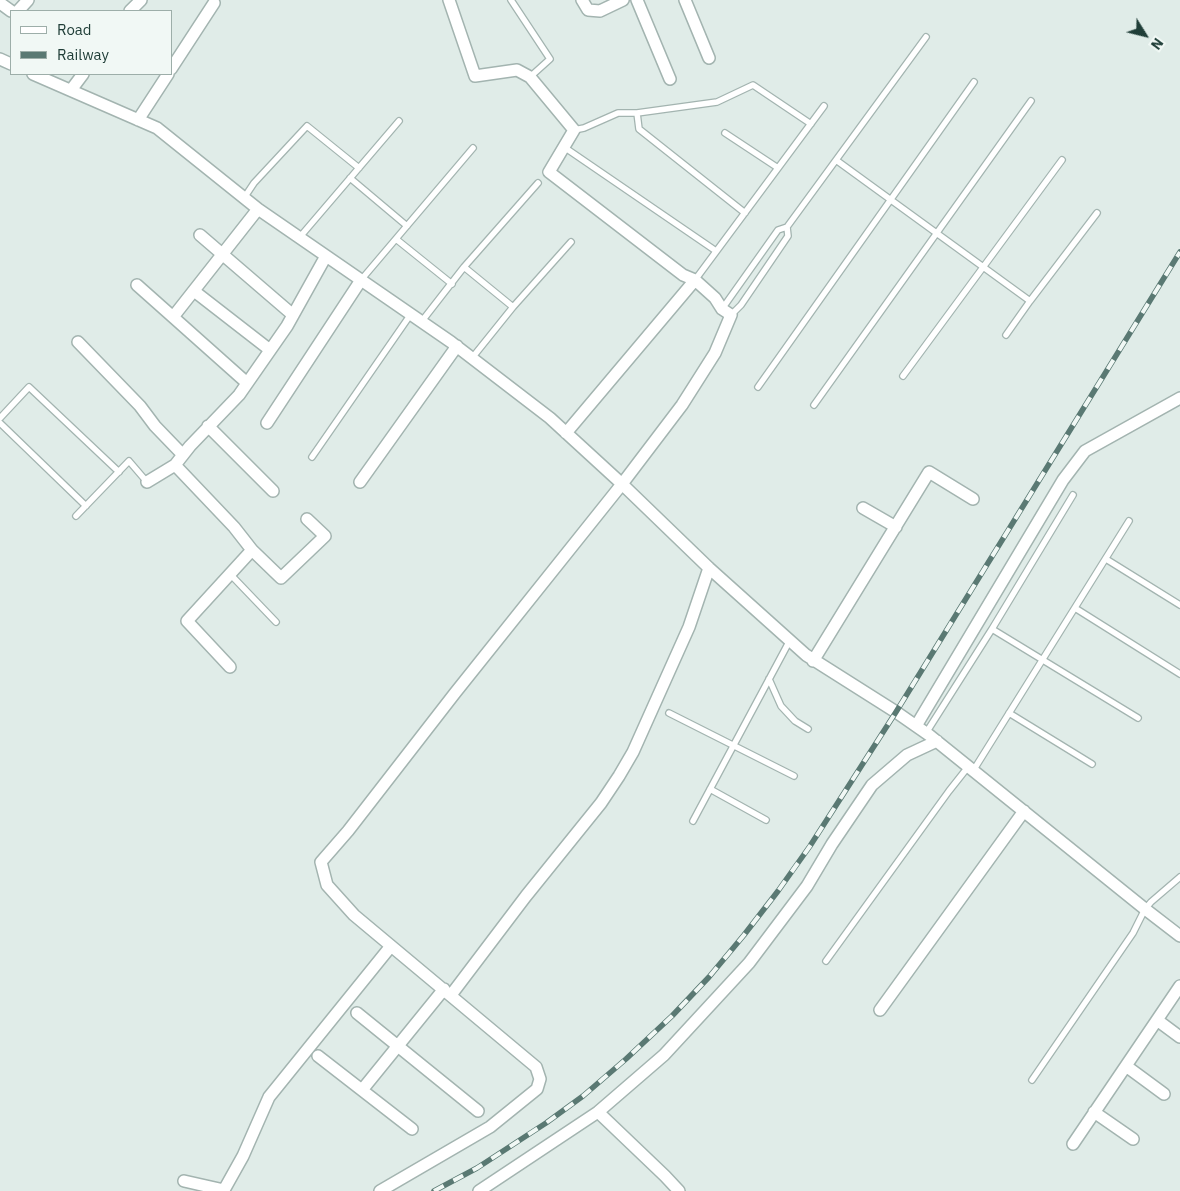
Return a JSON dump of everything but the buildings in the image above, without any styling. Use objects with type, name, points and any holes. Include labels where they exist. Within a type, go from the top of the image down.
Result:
[{"type":"street","points":[[19,10],[28,0]]},
{"type":"street","points":[[131,10],[141,0]]},
{"type":"street","points":[[380,1191],[490,1127],[537,1089],[540,1079],[536,1067],[354,915],[327,885],[321,862],[348,831],[455,693],[622,484],[682,404],[715,353],[727,312],[695,280],[683,275],[550,172],[574,130],[530,78],[517,70],[475,76],[449,0]]},
{"type":"street","points":[[582,0],[588,10],[600,11],[623,0]]},
{"type":"street","points":[[637,0],[670,79]]},
{"type":"street","points":[[684,0],[708,58]]},
{"type":"street","points":[[0,3],[10,11]]},
{"type":"street","points":[[172,67],[214,3]]},
{"type":"street","points":[[35,75],[158,128],[258,209],[457,346],[566,433],[789,642],[813,661],[926,732],[1180,936]]},
{"type":"street","points":[[71,90],[82,75]]},
{"type":"street","points":[[138,120],[167,75]]},
{"type":"street","points":[[173,317],[258,209]]},
{"type":"street","points":[[200,235],[293,315]]},
{"type":"street","points":[[147,482],[175,465],[208,426],[239,395],[293,315],[326,256]]},
{"type":"street","points":[[267,423],[361,280]]},
{"type":"street","points":[[566,433],[695,280]]},
{"type":"street","points":[[137,285],[247,384]]},
{"type":"street","points":[[194,291],[270,350]]},
{"type":"street","points":[[78,342],[140,406],[155,426],[183,455]]},
{"type":"street","points":[[360,482],[457,346]]},
{"type":"street","points":[[916,726],[1063,480],[1085,450],[1180,398]]},
{"type":"street","points":[[208,426],[273,491]]},
{"type":"street","points":[[175,465],[234,527],[252,550],[281,578],[325,536],[307,520]]},
{"type":"street","points":[[813,661],[929,472],[972,499]]},
{"type":"street","points":[[863,508],[896,527]]},
{"type":"street","points":[[230,666],[187,621],[252,550]]},
{"type":"street","points":[[362,1090],[398,1046],[448,992],[601,803],[619,776],[636,744],[689,628],[709,568]]},
{"type":"street","points":[[479,1191],[598,1112],[664,1055],[749,963],[807,886],[832,844],[872,785],[908,755],[937,741]]},
{"type":"street","points":[[880,1010],[1024,811]]},
{"type":"street","points":[[184,1181],[224,1190],[243,1156],[269,1097],[391,946]]},
{"type":"street","points":[[1073,1144],[1180,986]]},
{"type":"street","points":[[357,1013],[478,1110]]},
{"type":"street","points":[[1157,1020],[1180,1037]]},
{"type":"street","points":[[318,1056],[412,1129]]},
{"type":"street","points":[[1126,1066],[1164,1094]]},
{"type":"street","points":[[598,1112],[666,1176],[679,1191]]},
{"type":"street","points":[[1094,1112],[1133,1139]]},
{"type":"lane","points":[[511,0],[550,59],[530,78]]},
{"type":"lane","points":[[727,312],[778,230],[787,227],[926,36]]},
{"type":"lane","points":[[758,386],[974,82]]},
{"type":"lane","points":[[574,130],[584,128],[618,113],[637,113],[717,102],[753,85],[811,124]]},
{"type":"lane","points":[[814,405],[1032,101]]},
{"type":"lane","points":[[695,280],[824,106]]},
{"type":"lane","points":[[637,113],[639,129],[745,213]]},
{"type":"lane","points":[[299,238],[399,121]]},
{"type":"lane","points":[[244,198],[254,183],[307,126],[359,168]]},
{"type":"lane","points":[[725,133],[778,168]]},
{"type":"lane","points":[[564,147],[716,251]]},
{"type":"lane","points":[[361,280],[473,148]]},
{"type":"lane","points":[[836,160],[1030,301]]},
{"type":"lane","points":[[903,376],[1062,160]]},
{"type":"lane","points":[[350,178],[407,226]]},
{"type":"lane","points":[[422,321],[464,267],[538,183]]},
{"type":"lane","points":[[1006,335],[1097,213]]},
{"type":"lane","points":[[727,312],[741,305],[788,236],[787,227]]},
{"type":"lane","points":[[396,239],[452,284]]},
{"type":"lane","points":[[472,358],[513,307],[572,242]]},
{"type":"lane","points":[[464,267],[513,307]]},
{"type":"lane","points":[[312,457],[411,314]]},
{"type":"lane","points":[[0,418],[29,387],[119,472]]},
{"type":"lane","points":[[0,423],[86,506]]},
{"type":"lane","points":[[76,516],[129,461],[147,482]]},
{"type":"lane","points":[[926,732],[992,630],[1073,495]]},
{"type":"lane","points":[[826,961],[949,791],[971,769],[1009,713],[1129,521]]},
{"type":"lane","points":[[1106,559],[1180,606]]},
{"type":"lane","points":[[230,574],[276,622]]},
{"type":"lane","points":[[1075,608],[1180,674]]},
{"type":"lane","points":[[992,630],[1138,718]]},
{"type":"lane","points":[[693,821],[789,642]]},
{"type":"lane","points":[[768,679],[781,706],[795,721],[808,729]]},
{"type":"lane","points":[[669,713],[794,776]]},
{"type":"lane","points":[[1009,713],[1092,764]]},
{"type":"lane","points":[[710,788],[766,820]]},
{"type":"lane","points":[[1032,1080],[1133,933],[1145,909],[1180,877]]},
{"type":"railway","points":[[434,1191],[477,1168],[546,1123],[583,1096],[672,1016],[709,977],[744,935],[810,846],[896,712],[1180,252]]}]
